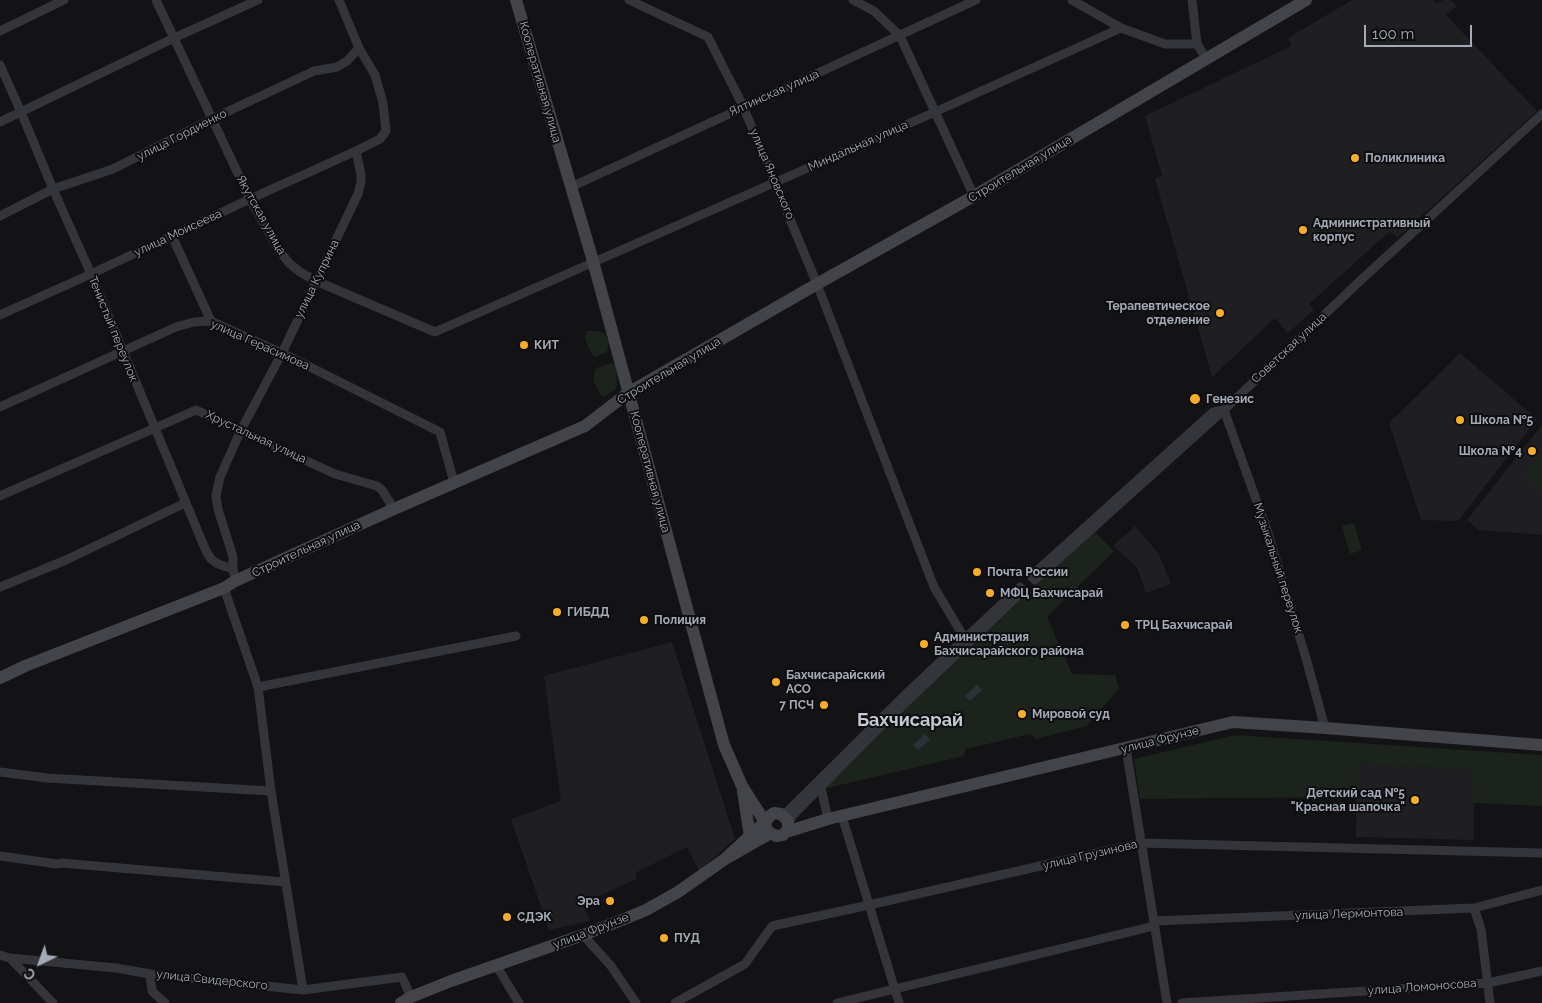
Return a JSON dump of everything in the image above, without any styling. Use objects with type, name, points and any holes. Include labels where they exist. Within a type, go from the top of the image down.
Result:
[{"type":"main road","name":"Кооперативная улица","points":[[516,0],[593,262],[724,745],[742,786],[779,823]]},
{"type":"main road","name":"Строительная улица","points":[[0,678],[25,666],[224,588],[454,482],[585,426],[628,392],[974,196],[1306,0]]},
{"type":"main road","name":"улица Фрунзе","points":[[406,1000],[646,910],[678,892],[779,823],[842,816],[1233,722],[1542,745]]},
{"type":"main road","points":[[742,786],[750,837]]},
{"type":"main road","points":[[725,860],[750,837],[779,823]]},
{"type":"street","points":[[0,31],[64,0]]},
{"type":"street","name":"Якутская улица","points":[[156,0],[250,199],[278,249],[289,263],[300,272],[316,281],[435,332],[593,262]]},
{"type":"street","points":[[0,122],[174,38],[258,0]]},
{"type":"street","points":[[339,0],[359,48],[375,75],[387,126],[384,136],[356,152]]},
{"type":"street","name":"улица Яновского","points":[[629,0],[708,37],[743,106],[817,284],[934,587],[966,641]]},
{"type":"street","points":[[853,0],[874,11],[900,36],[974,196]]},
{"type":"street","name":"Ялтинская улица","points":[[571,187],[976,0]]},
{"type":"street","points":[[1072,0],[1121,28],[1165,44],[1197,44]]},
{"type":"street","points":[[1192,0],[1197,44],[1206,58]]},
{"type":"street","name":"Миндальная улица","points":[[593,262],[1121,28]]},
{"type":"street","name":"улица Гордиенко","points":[[0,216],[53,189],[112,169],[314,71],[337,67],[347,61],[359,48]]},
{"type":"street","name":"Тенистый переулок","points":[[0,65],[91,274],[206,551],[218,564],[232,568]]},
{"type":"street","name":"Советская улица","points":[[1035,580],[1224,410],[1361,280],[1542,114]]},
{"type":"street","name":"улица Моисеева","points":[[0,315],[356,152]]},
{"type":"street","name":"улица Куприна","points":[[232,568],[233,557],[218,509],[216,496],[220,476],[241,430],[282,353],[358,194],[361,175],[356,152]]},
{"type":"street","points":[[172,236],[211,321]]},
{"type":"street","name":"улица Герасимова","points":[[0,407],[176,327],[194,322],[211,321],[282,353],[440,432],[454,482]]},
{"type":"street","name":"Хрустальная улица","points":[[0,496],[196,410],[335,474],[378,486],[394,509]]},
{"type":"street","name":"Музыкальный переулок","points":[[1224,410],[1267,530],[1306,658],[1324,728]]},
{"type":"street","points":[[0,587],[66,560],[185,503]]},
{"type":"street","points":[[232,568],[236,582]]},
{"type":"street","points":[[779,823],[792,816],[820,784],[875,732],[1020,587],[1023,591]]},
{"type":"street","points":[[224,588],[258,687],[271,791],[303,990]]},
{"type":"street","points":[[258,687],[516,636]]},
{"type":"street","points":[[1126,748],[1166,1003]]},
{"type":"street","points":[[0,772],[47,778],[271,791]]},
{"type":"street","points":[[820,784],[828,819]]},
{"type":"street","points":[[842,816],[899,1003]]},
{"type":"street","name":"улица Грузинова","points":[[675,1003],[744,964],[772,926],[869,906],[1141,843],[1542,852]]},
{"type":"street","points":[[0,856],[57,864],[285,882]]},
{"type":"street","name":"улица Лермонтова","points":[[837,1003],[1154,924],[1474,908],[1542,890]]},
{"type":"street","points":[[1474,908],[1482,929],[1490,1003]]},
{"type":"street","points":[[583,935],[611,966],[636,1003]]},
{"type":"street","name":"улица Свидерского","points":[[0,955],[10,958],[116,968],[150,974],[303,990],[402,977],[406,1000]]},
{"type":"street","points":[[10,958],[53,1003]]},
{"type":"street","points":[[32,980],[31,969],[40,961]]},
{"type":"street","points":[[496,965],[519,1003]]},
{"type":"street","name":"улица Ломоносова","points":[[1182,1003],[1488,983],[1542,971]]},
{"type":"street","points":[[150,974],[152,991],[165,1003]]},
{"type":"shaded area","points":[[1352,0],[1433,0],[1437,4],[1443,0],[1450,0],[1457,6],[1446,15],[1537,111],[1397,238],[1390,231],[1309,304],[1314,310],[1288,333],[1275,318],[1212,377],[1155,179],[1162,175],[1145,116],[1291,46],[1288,38]]},
{"type":"shaded area","points":[[587,331],[604,333],[609,342],[607,352],[595,357],[585,339]]},
{"type":"shaded area","points":[[1460,353],[1537,419],[1458,521],[1421,520],[1389,423]]},
{"type":"shaded area","points":[[612,363],[616,366],[617,384],[615,390],[605,397],[600,394],[593,380],[596,368]]},
{"type":"shaded area","points":[[1542,425],[1542,535],[1479,530],[1467,520]]},
{"type":"shaded area","points":[[1542,454],[1542,490],[1525,475]]},
{"type":"shaded area","points":[[1354,523],[1362,550],[1350,554],[1342,526]]},
{"type":"shaded area","points":[[1135,526],[1159,554],[1171,584],[1146,593],[1137,567],[1113,546]]},
{"type":"shaded area","points":[[1094,531],[1114,551],[1047,617],[1072,674],[1115,675],[1119,688],[1087,726],[1036,739],[1030,734],[966,749],[964,756],[819,790]]},
{"type":"shaded area","points":[[672,642],[735,839],[699,871],[687,847],[635,873],[637,879],[595,898],[594,896],[587,899],[588,902],[583,905],[590,921],[549,930],[511,819],[561,801],[544,676]]},
{"type":"shaded area","points":[[977,685],[982,690],[970,701],[965,696]]},
{"type":"shaded area","points":[[925,734],[930,740],[918,750],[913,745]]},
{"type":"shaded area","points":[[1235,735],[1542,755],[1542,806],[1474,803],[1473,770],[1358,764],[1357,797],[1140,799],[1134,759]]},
{"type":"shaded area","name":"Детский сад №5 \"Красная шапочка\"","points":[[1357,764],[1474,770],[1474,840],[1356,837]]},
{"type":"place","name":"Поликлиника","points":[[1355,158]]},
{"type":"place","name":"Административный корпус","points":[[1303,230]]},
{"type":"place","name":"Терапевтическое отделение","points":[[1220,313]]},
{"type":"place","name":"КИТ","points":[[524,345]]},
{"type":"place","name":"Генезис","points":[[1195,399]]},
{"type":"place","name":"Школа №5","points":[[1460,420]]},
{"type":"place","name":"Школа №4","points":[[1532,451]]},
{"type":"place","name":"Почта России","points":[[977,572]]},
{"type":"place","name":"МФЦ Бахчисарай","points":[[990,593]]},
{"type":"place","name":"ГИБДД","points":[[557,612]]},
{"type":"place","name":"Полиция","points":[[644,620]]},
{"type":"place","name":"ТРЦ Бахчисарай","points":[[1125,625]]},
{"type":"place","name":"Администрация Бахчисарайского района","points":[[924,644]]},
{"type":"place","name":"Бахчисарайский АСО","points":[[776,682]]},
{"type":"place","name":"7 ПСЧ","points":[[824,705]]},
{"type":"place","name":"Мировой суд","points":[[1022,714]]},
{"type":"place","name":"Детский сад №5 \"Красная шапочка\"","points":[[1415,800]]},
{"type":"place","name":"Эра","points":[[610,901]]},
{"type":"place","name":"СДЭК","points":[[507,917]]},
{"type":"place","name":"ПУД","points":[[664,938]]},
{"type":"district","name":"Бахчисарай","points":[[910,721]]}]
